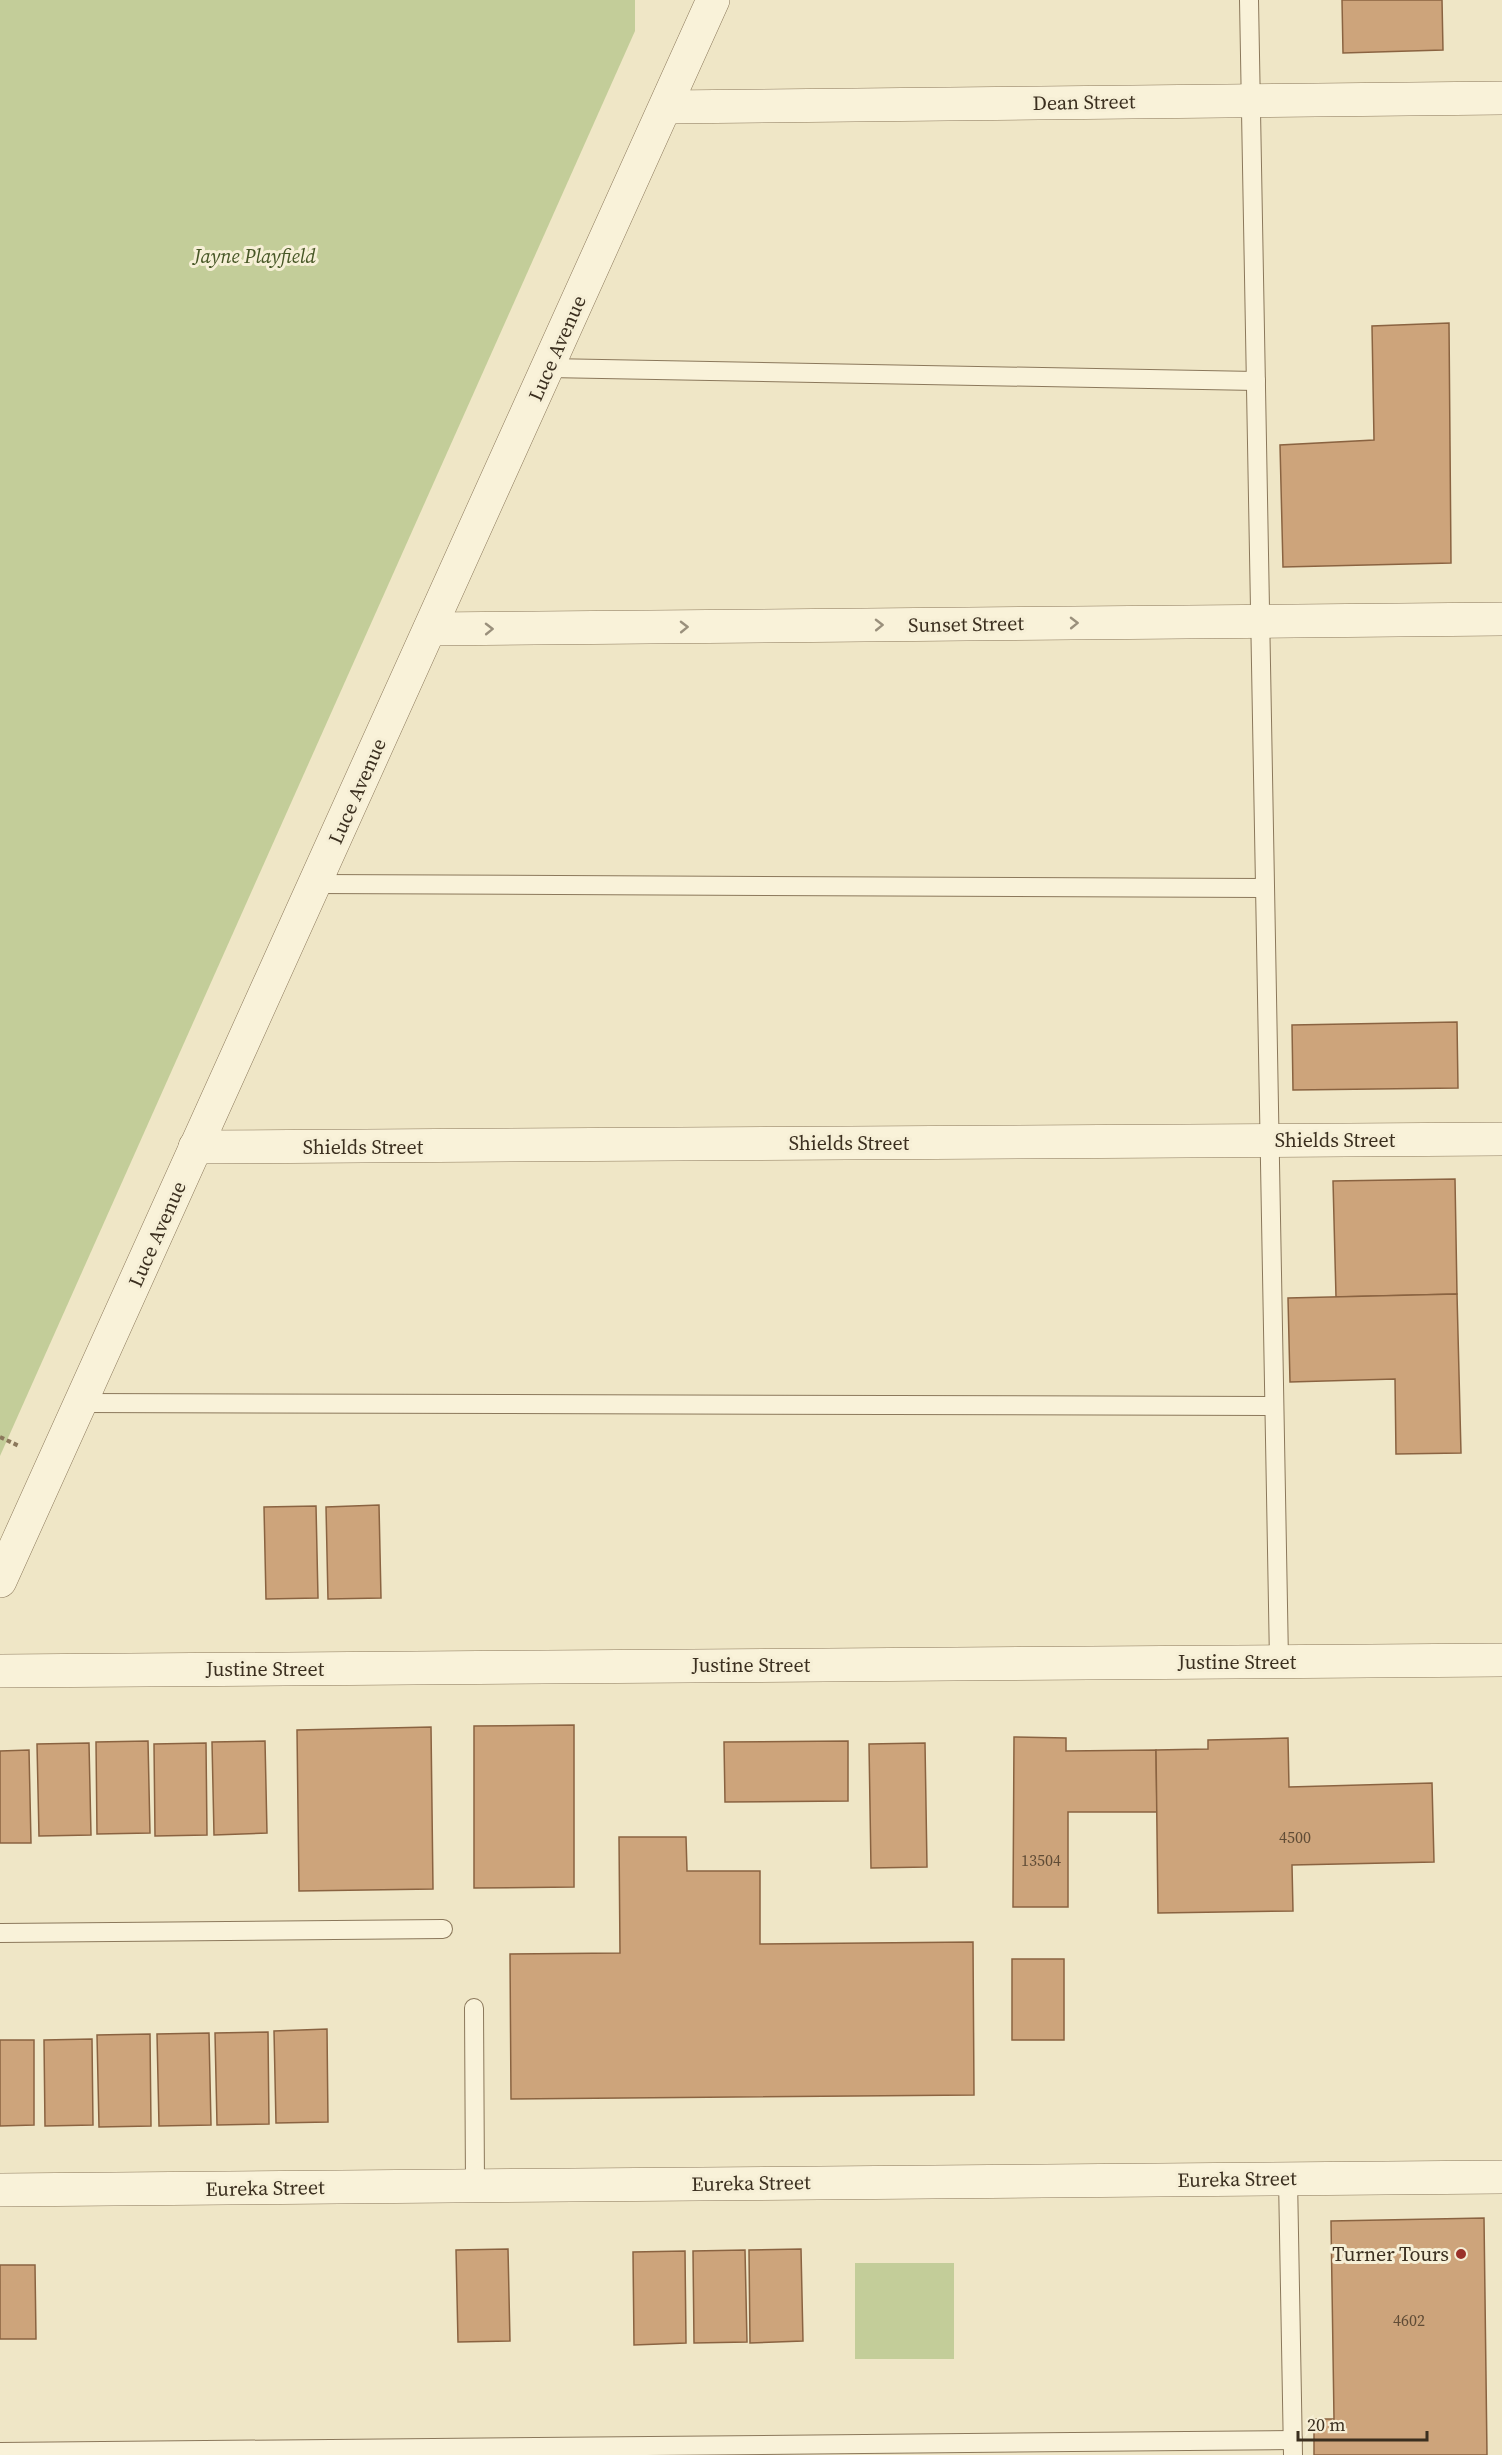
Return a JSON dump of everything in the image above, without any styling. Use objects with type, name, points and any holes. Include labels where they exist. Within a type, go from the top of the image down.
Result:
[{"type":"street","name":"Luce Avenue","points":[[0,1581],[713,0]]},
{"type":"street","name":"Dean Street","points":[[666,107],[1502,98]]},
{"type":"street","name":"Sunset Street","points":[[430,629],[1502,619]]},
{"type":"street","name":"Shields Street","points":[[195,1147],[1502,1139]]},
{"type":"street","name":"Justine Street","points":[[0,1671],[1502,1660]]},
{"type":"street","name":"Eureka Street","points":[[0,2190],[1502,2177]]},
{"type":"lane","points":[[1249,0],[1279,1661]]},
{"type":"lane","points":[[548,368],[1256,381]]},
{"type":"lane","points":[[315,884],[1264,888]]},
{"type":"lane","points":[[81,1403],[1274,1406]]},
{"type":"lane","points":[[0,1933],[443,1929]]},
{"type":"lane","points":[[474,2008],[475,2186]]},
{"type":"lane","points":[[0,2452],[1293,2447],[1288,2178]]},
{"type":"green space","name":"Jayne Playfield","points":[[0,0],[635,0],[635,31],[0,1456]]},
{"type":"green space","points":[[855,2263],[954,2263],[954,2359],[855,2359]]},
{"type":"building","points":[[1342,0],[1442,0],[1443,50],[1343,53]]},
{"type":"building","points":[[1449,323],[1451,563],[1283,567],[1280,445],[1374,440],[1372,326]]},
{"type":"building","points":[[1457,1022],[1458,1088],[1293,1090],[1292,1025]]},
{"type":"building","points":[[1455,1179],[1457,1294],[1336,1297],[1333,1181]]},
{"type":"building","points":[[1457,1294],[1461,1453],[1396,1454],[1395,1379],[1290,1382],[1288,1298]]},
{"type":"building","points":[[379,1505],[381,1598],[328,1599],[326,1507]]},
{"type":"building","points":[[316,1506],[318,1598],[266,1599],[264,1507]]},
{"type":"building","points":[[574,1725],[574,1887],[474,1888],[474,1726]]},
{"type":"building","points":[[431,1727],[433,1889],[299,1891],[297,1730]]},
{"type":"building","points":[[1014,1737],[1066,1738],[1066,1751],[1156,1750],[1157,1812],[1068,1812],[1068,1907],[1013,1907]]},
{"type":"building","points":[[1288,1738],[1289,1787],[1432,1783],[1434,1862],[1292,1865],[1293,1911],[1158,1913],[1156,1750],[1208,1749],[1208,1740]]},
{"type":"building","points":[[148,1741],[150,1833],[97,1834],[96,1742]]},
{"type":"building","points":[[265,1741],[267,1833],[214,1835],[212,1742]]},
{"type":"building","points":[[848,1741],[848,1801],[725,1802],[724,1742]]},
{"type":"building","points":[[89,1743],[91,1835],[39,1836],[37,1744]]},
{"type":"building","points":[[206,1743],[207,1835],[155,1836],[154,1744]]},
{"type":"building","points":[[925,1743],[927,1867],[871,1868],[869,1744]]},
{"type":"building","points":[[29,1750],[31,1843],[0,1843],[0,1751]]},
{"type":"building","points":[[619,1837],[686,1837],[687,1871],[760,1871],[760,1944],[973,1942],[974,2095],[511,2099],[510,1954],[620,1953]]},
{"type":"building","points":[[1012,1959],[1064,1959],[1064,2040],[1012,2040]]},
{"type":"building","points":[[327,2029],[328,2122],[276,2123],[274,2031]]},
{"type":"building","points":[[268,2032],[269,2124],[217,2125],[215,2033]]},
{"type":"building","points":[[209,2033],[211,2125],[159,2126],[157,2034]]},
{"type":"building","points":[[150,2034],[151,2126],[99,2127],[97,2035]]},
{"type":"building","points":[[92,2039],[93,2125],[45,2126],[44,2040]]},
{"type":"building","points":[[0,2040],[34,2040],[34,2125],[0,2126]]},
{"type":"building","points":[[1484,2218],[1487,2455],[1314,2455],[1314,2419],[1334,2419],[1331,2221]]},
{"type":"building","points":[[508,2249],[510,2341],[458,2342],[456,2250]]},
{"type":"building","points":[[801,2249],[803,2341],[750,2343],[749,2250]]},
{"type":"building","points":[[745,2250],[747,2342],[694,2343],[693,2251]]},
{"type":"building","points":[[685,2251],[686,2343],[634,2345],[633,2252]]},
{"type":"building","points":[[0,2265],[35,2265],[36,2339],[0,2339]]},
{"type":"place","name":"Turner Tours","points":[[1461,2254]]}]
